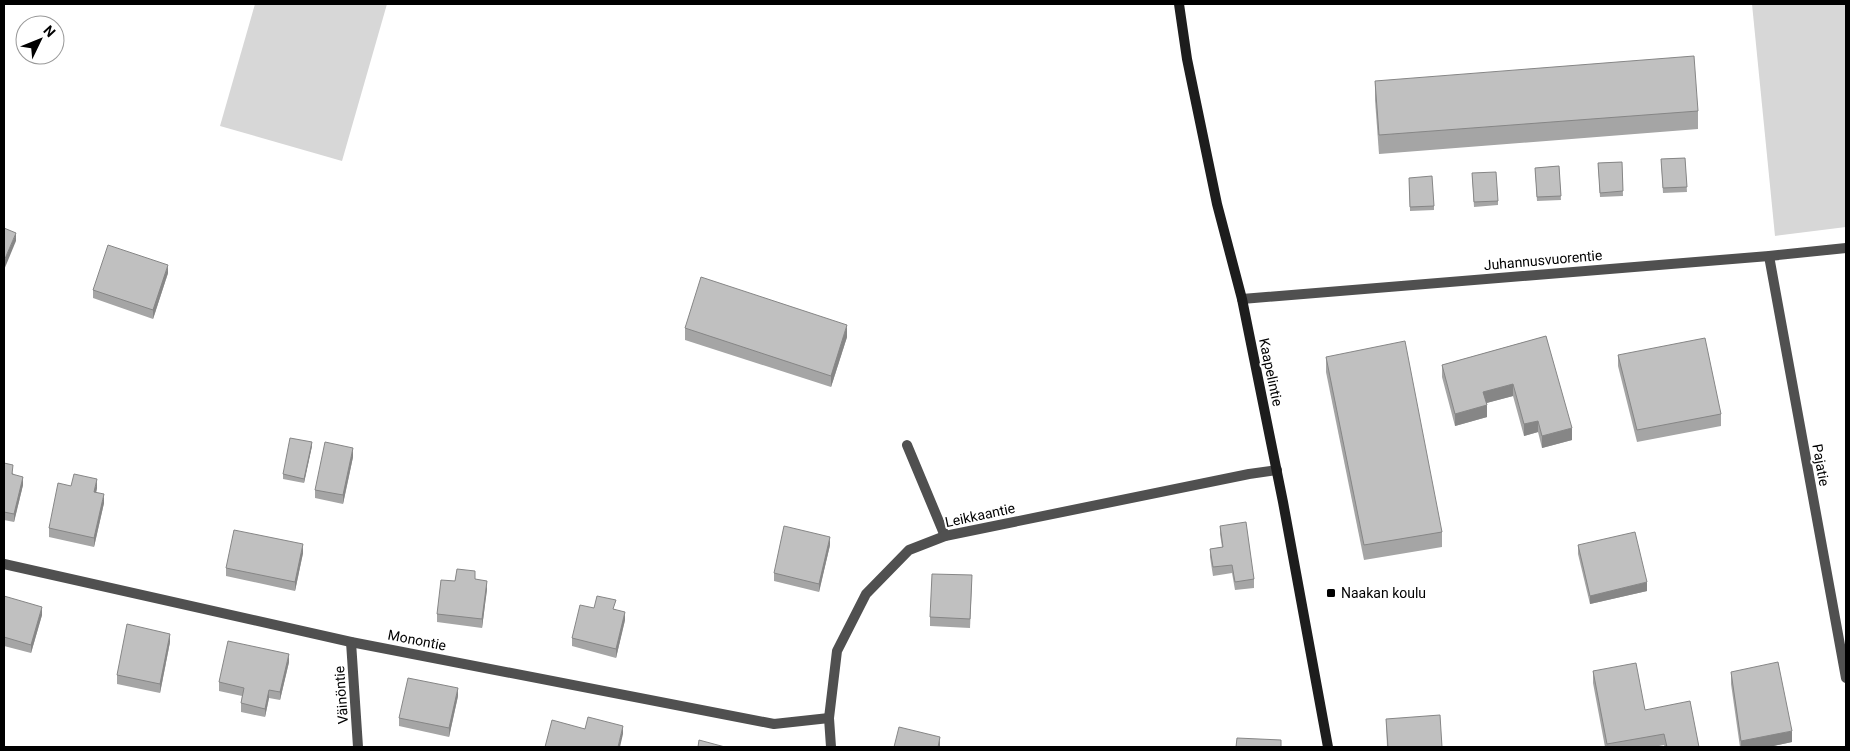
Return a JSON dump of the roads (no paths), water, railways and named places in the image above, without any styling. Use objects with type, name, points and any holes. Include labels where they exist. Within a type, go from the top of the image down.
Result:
[{"type":"street","name":"Kaapelintie","points":[[1179,4],[1187,59],[1215,195],[1242,299],[1277,470],[1328,747]]},
{"type":"street","name":"Juhannusvuorentie","points":[[1242,299],[1846,248]]},
{"type":"street","name":"Pajatie","points":[[1769,256],[1846,678]]},
{"type":"street","points":[[907,445],[945,536]]},
{"type":"street","name":"Leikkaantie","points":[[831,747],[829,718],[837,651],[866,594],[909,550],[945,536],[1249,474],[1277,470]]},
{"type":"street","name":"Monontie","points":[[4,564],[352,642],[774,724],[829,718]]},
{"type":"street","name":"Väinöntie","points":[[352,642],[358,747]]},
{"type":"place","name":"Naakan koulu","points":[[1331,593]]}]
